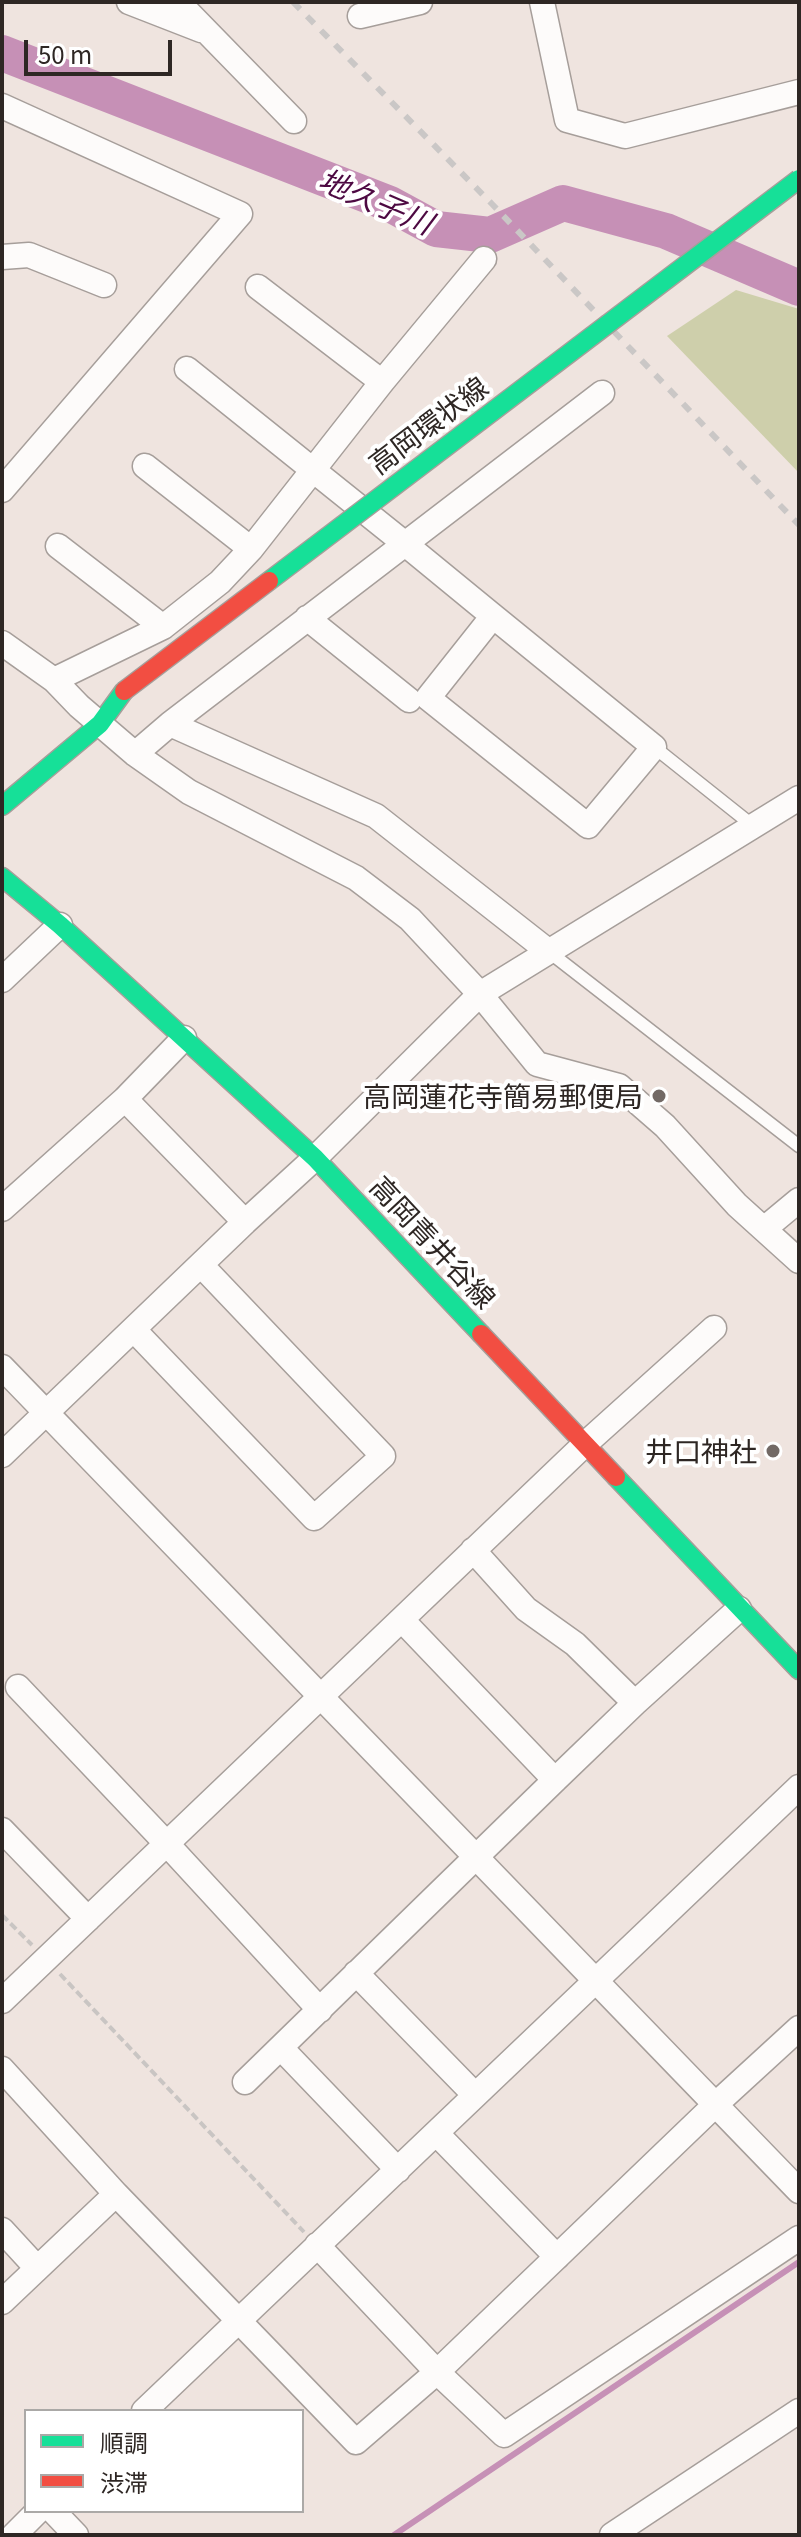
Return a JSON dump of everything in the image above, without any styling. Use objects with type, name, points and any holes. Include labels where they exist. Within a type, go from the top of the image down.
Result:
[{"type":"main road","name":"高岡環状線","points":[[2,806],[100,724],[124,691],[799,179]]},
{"type":"main road","name":"高岡環状線","points":[[370,535],[396,515]]},
{"type":"main road","name":"高岡環状線","points":[[100,724],[133,712]]},
{"type":"main road","name":"高岡青井谷線","points":[[2,877],[60,925],[315,1158],[799,1670]]},
{"type":"street","points":[[129,2],[209,34]]},
{"type":"street","points":[[178,2],[294,121]]},
{"type":"street","points":[[360,16],[420,2]]},
{"type":"street","points":[[542,2],[567,120],[625,136],[799,92]]},
{"type":"street","points":[[2,106],[240,214],[2,490]]},
{"type":"street","points":[[2,257],[29,255],[104,285]]},
{"type":"street","points":[[54,680],[163,627],[220,582],[251,549],[382,382],[484,259]]},
{"type":"street","points":[[258,287],[382,382]]},
{"type":"street","points":[[187,369],[404,543],[654,747],[588,826],[428,698],[493,616]]},
{"type":"street","points":[[135,754],[404,543],[602,393]]},
{"type":"street","points":[[145,466],[251,549]]},
{"type":"street","points":[[58,546],[163,627]]},
{"type":"street","points":[[307,618],[409,700]]},
{"type":"street","points":[[2,643],[54,680],[135,754],[189,792],[356,878],[410,919],[480,994],[537,1064],[619,1086],[665,1126],[737,1205],[799,1261]]},
{"type":"street","points":[[170,724],[376,816],[548,951]]},
{"type":"street","points":[[2,1455],[315,1158],[480,994],[799,798]]},
{"type":"street","points":[[2,980],[60,925]]},
{"type":"street","points":[[2,1209],[125,1099],[184,1038]]},
{"type":"street","points":[[125,1099],[245,1222]]},
{"type":"street","points":[[764,1229],[799,1200]]},
{"type":"street","points":[[134,1330],[314,1518],[383,1456],[201,1265]]},
{"type":"street","points":[[2,2001],[584,1445],[714,1328]]},
{"type":"street","points":[[2,1367],[799,2191]]},
{"type":"street","points":[[473,1550],[526,1609],[575,1644],[635,1703]]},
{"type":"street","points":[[245,2082],[635,1703],[739,1609]]},
{"type":"street","points":[[402,1620],[555,1780]]},
{"type":"street","points":[[18,1687],[320,2010]]},
{"type":"street","points":[[146,2409],[799,1787]]},
{"type":"street","points":[[2,1830],[88,1919]]},
{"type":"street","points":[[356,1973],[475,2095]]},
{"type":"street","points":[[2,2069],[116,2194],[356,2442],[437,2372],[715,2105],[797,2032]]},
{"type":"street","points":[[281,2048],[398,2170]]},
{"type":"street","points":[[436,2133],[557,2257]]},
{"type":"street","points":[[2,2302],[116,2194]]},
{"type":"street","points":[[2,2230],[37,2268]]},
{"type":"street","points":[[317,2245],[437,2372],[504,2435],[799,2238]]},
{"type":"street","points":[[612,2535],[799,2411]]},
{"type":"street","points":[[14,2535],[36,2513]]},
{"type":"street","points":[[55,2513],[76,2535]]},
{"type":"lane","points":[[654,747],[752,825]]},
{"type":"lane","points":[[548,951],[799,1146]]},
{"type":"path","points":[[2,1915],[317,2245]]},
{"type":"green space","points":[[736,290],[799,309],[799,473],[667,336]]},
{"type":"waterway","name":"地久子川","points":[[2,53],[390,204],[436,229],[490,235],[563,203],[666,231],[799,288]]},
{"type":"waterway","points":[[394,2535],[799,2262]]},
{"type":"railway","points":[[293,2],[492,204],[799,525]]},
{"type":"traffic: fast","points":[[269,581],[799,179]]},
{"type":"traffic: fast","points":[[2,806],[100,724],[124,691]]},
{"type":"traffic: fast","points":[[2,877],[60,925],[315,1158],[481,1334]]},
{"type":"traffic: fast","points":[[616,1477],[799,1670]]},
{"type":"traffic: jam","points":[[124,691],[269,581]]},
{"type":"traffic: jam","points":[[481,1334],[616,1477]]},
{"type":"place","name":"高岡蓮花寺簡易郵便局","points":[[659,1096]]},
{"type":"place","name":"井口神社","points":[[773,1451]]}]
